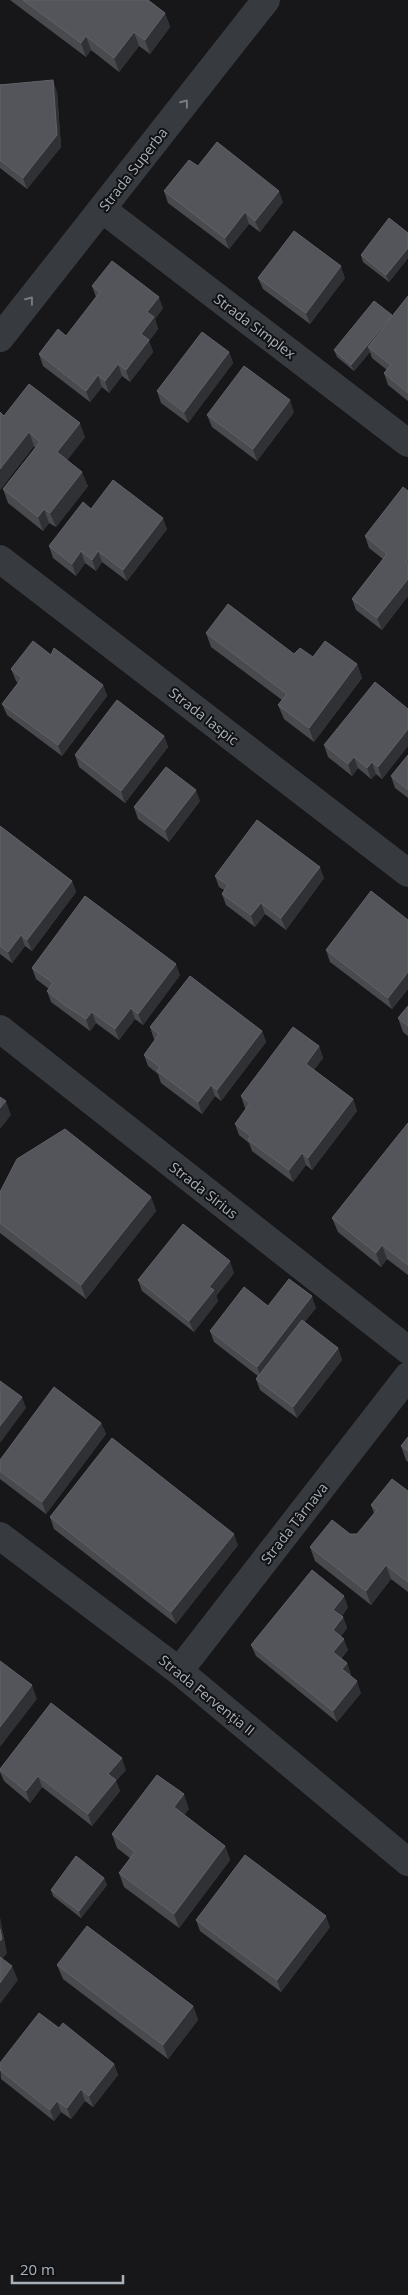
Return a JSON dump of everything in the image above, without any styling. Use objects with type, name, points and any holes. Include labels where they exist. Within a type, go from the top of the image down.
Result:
[{"type":"street","name":"Strada Superba","points":[[0,338],[266,0]]},
{"type":"street","name":"Strada Simplex","points":[[102,209],[408,443]]},
{"type":"street","name":"Strada Iaspic","points":[[0,559],[408,873]]},
{"type":"street","name":"Strada Sirius","points":[[0,1029],[408,1350]]},
{"type":"street","name":"Strada Târnava","points":[[179,1671],[408,1376]]},
{"type":"street","name":"Strada Fervenția II","points":[[0,1536],[179,1671],[408,1862]]},
{"type":"building","points":[[23,0],[148,0],[165,13],[145,40],[134,32],[114,58],[86,36],[81,43]]},
{"type":"building","points":[[53,80],[57,135],[23,178],[0,160],[0,85]]},
{"type":"building","points":[[217,142],[279,191],[255,221],[245,212],[225,238],[164,191],[189,160],[198,166]]},
{"type":"building","points":[[389,218],[408,233],[408,248],[386,275],[361,255]]},
{"type":"building","points":[[294,231],[341,266],[306,313],[258,278]]},
{"type":"building","points":[[112,261],[159,297],[147,312],[154,317],[141,334],[149,340],[126,370],[118,364],[105,381],[98,375],[86,391],[39,354],[58,329],[66,336],[100,292],[92,286]]},
{"type":"building","points":[[408,296],[408,393],[384,373],[391,365],[368,347]]},
{"type":"building","points":[[374,301],[392,315],[351,365],[334,350]]},
{"type":"building","points":[[202,332],[229,352],[184,412],[157,391]]},
{"type":"building","points":[[244,366],[290,400],[253,449],[207,415]]},
{"type":"building","points":[[29,384],[80,423],[57,452],[82,472],[50,513],[44,509],[38,517],[3,489],[40,442],[29,432],[0,469],[0,412],[4,416]]},
{"type":"building","points":[[113,480],[163,518],[123,570],[98,551],[92,560],[81,551],[72,564],[49,546],[83,502],[91,509]]},
{"type":"building","points":[[403,487],[408,491],[408,559],[406,562],[408,564],[408,579],[377,618],[352,599],[387,554],[365,536]]},
{"type":"building","points":[[228,604],[294,654],[300,648],[313,657],[325,641],[357,664],[309,728],[278,705],[287,694],[206,633]]},
{"type":"building","points":[[33,641],[51,655],[54,648],[103,685],[58,745],[2,704],[22,678],[11,669]]},
{"type":"building","points":[[375,682],[408,709],[408,729],[378,767],[372,762],[367,768],[354,757],[348,764],[324,745]]},
{"type":"building","points":[[117,700],[164,736],[121,791],[75,755]]},
{"type":"building","points":[[408,755],[408,790],[391,776]]},
{"type":"building","points":[[166,767],[196,790],[165,830],[134,807]]},
{"type":"building","points":[[257,820],[320,867],[281,918],[261,903],[251,915],[222,894],[228,885],[215,876]]},
{"type":"building","points":[[0,826],[72,881],[27,940],[21,935],[8,952],[0,946]]},
{"type":"building","points":[[371,891],[408,920],[408,972],[388,998],[326,950]]},
{"type":"building","points":[[85,896],[176,964],[138,1014],[131,1008],[115,1029],[92,1012],[86,1019],[66,1006],[47,991],[53,983],[32,968]]},
{"type":"building","points":[[190,976],[262,1031],[217,1090],[211,1085],[198,1102],[157,1071],[160,1067],[144,1055],[159,1034],[150,1027]]},
{"type":"building","points":[[408,1006],[408,1026],[398,1018]]},
{"type":"building","points":[[293,1027],[319,1046],[306,1064],[353,1099],[308,1158],[302,1153],[289,1170],[248,1140],[251,1136],[235,1124],[250,1103],[241,1096]]},
{"type":"building","points":[[0,1097],[6,1101],[0,1108]]},
{"type":"building","points":[[408,1123],[408,1265],[382,1245],[376,1253],[332,1218]]},
{"type":"building","points":[[65,1129],[151,1197],[81,1285],[0,1223],[0,1192],[17,1159]]},
{"type":"building","points":[[183,1224],[230,1261],[209,1287],[214,1290],[189,1321],[138,1280]]},
{"type":"building","points":[[289,1279],[312,1296],[257,1367],[210,1331],[244,1287],[268,1306]]},
{"type":"building","points":[[302,1320],[338,1348],[293,1407],[256,1379]]},
{"type":"building","points":[[0,1381],[22,1397],[0,1426]]},
{"type":"building","points":[[54,1387],[101,1423],[42,1502],[0,1471],[0,1460]]},
{"type":"building","points":[[408,1437],[408,1451],[401,1446]]},
{"type":"building","points":[[112,1438],[234,1534],[171,1612],[50,1517]]},
{"type":"building","points":[[392,1479],[408,1491],[408,1582],[386,1565],[366,1591],[310,1547],[332,1520],[350,1534],[357,1534],[377,1510],[371,1505]]},
{"type":"building","points":[[312,1570],[344,1596],[333,1610],[343,1617],[333,1630],[344,1639],[333,1652],[347,1663],[342,1669],[357,1681],[333,1711],[251,1645]]},
{"type":"building","points":[[0,1661],[32,1685],[0,1727]]},
{"type":"building","points":[[51,1703],[122,1758],[108,1774],[116,1780],[88,1814],[38,1776],[26,1791],[0,1770]]},
{"type":"building","points":[[157,1775],[184,1794],[174,1807],[225,1846],[174,1914],[119,1873],[135,1852],[112,1834]]},
{"type":"building","points":[[245,1855],[326,1916],[277,1980],[196,1920]]},
{"type":"building","points":[[76,1856],[104,1878],[79,1911],[51,1890]]},
{"type":"building","points":[[87,1926],[193,2006],[163,2045],[57,1965]]},
{"type":"building","points":[[0,1957],[12,1966],[0,1983]]},
{"type":"building","points":[[39,2013],[59,2028],[63,2023],[114,2064],[89,2096],[81,2089],[67,2108],[57,2101],[50,2110],[0,2070],[0,2063]]}]
